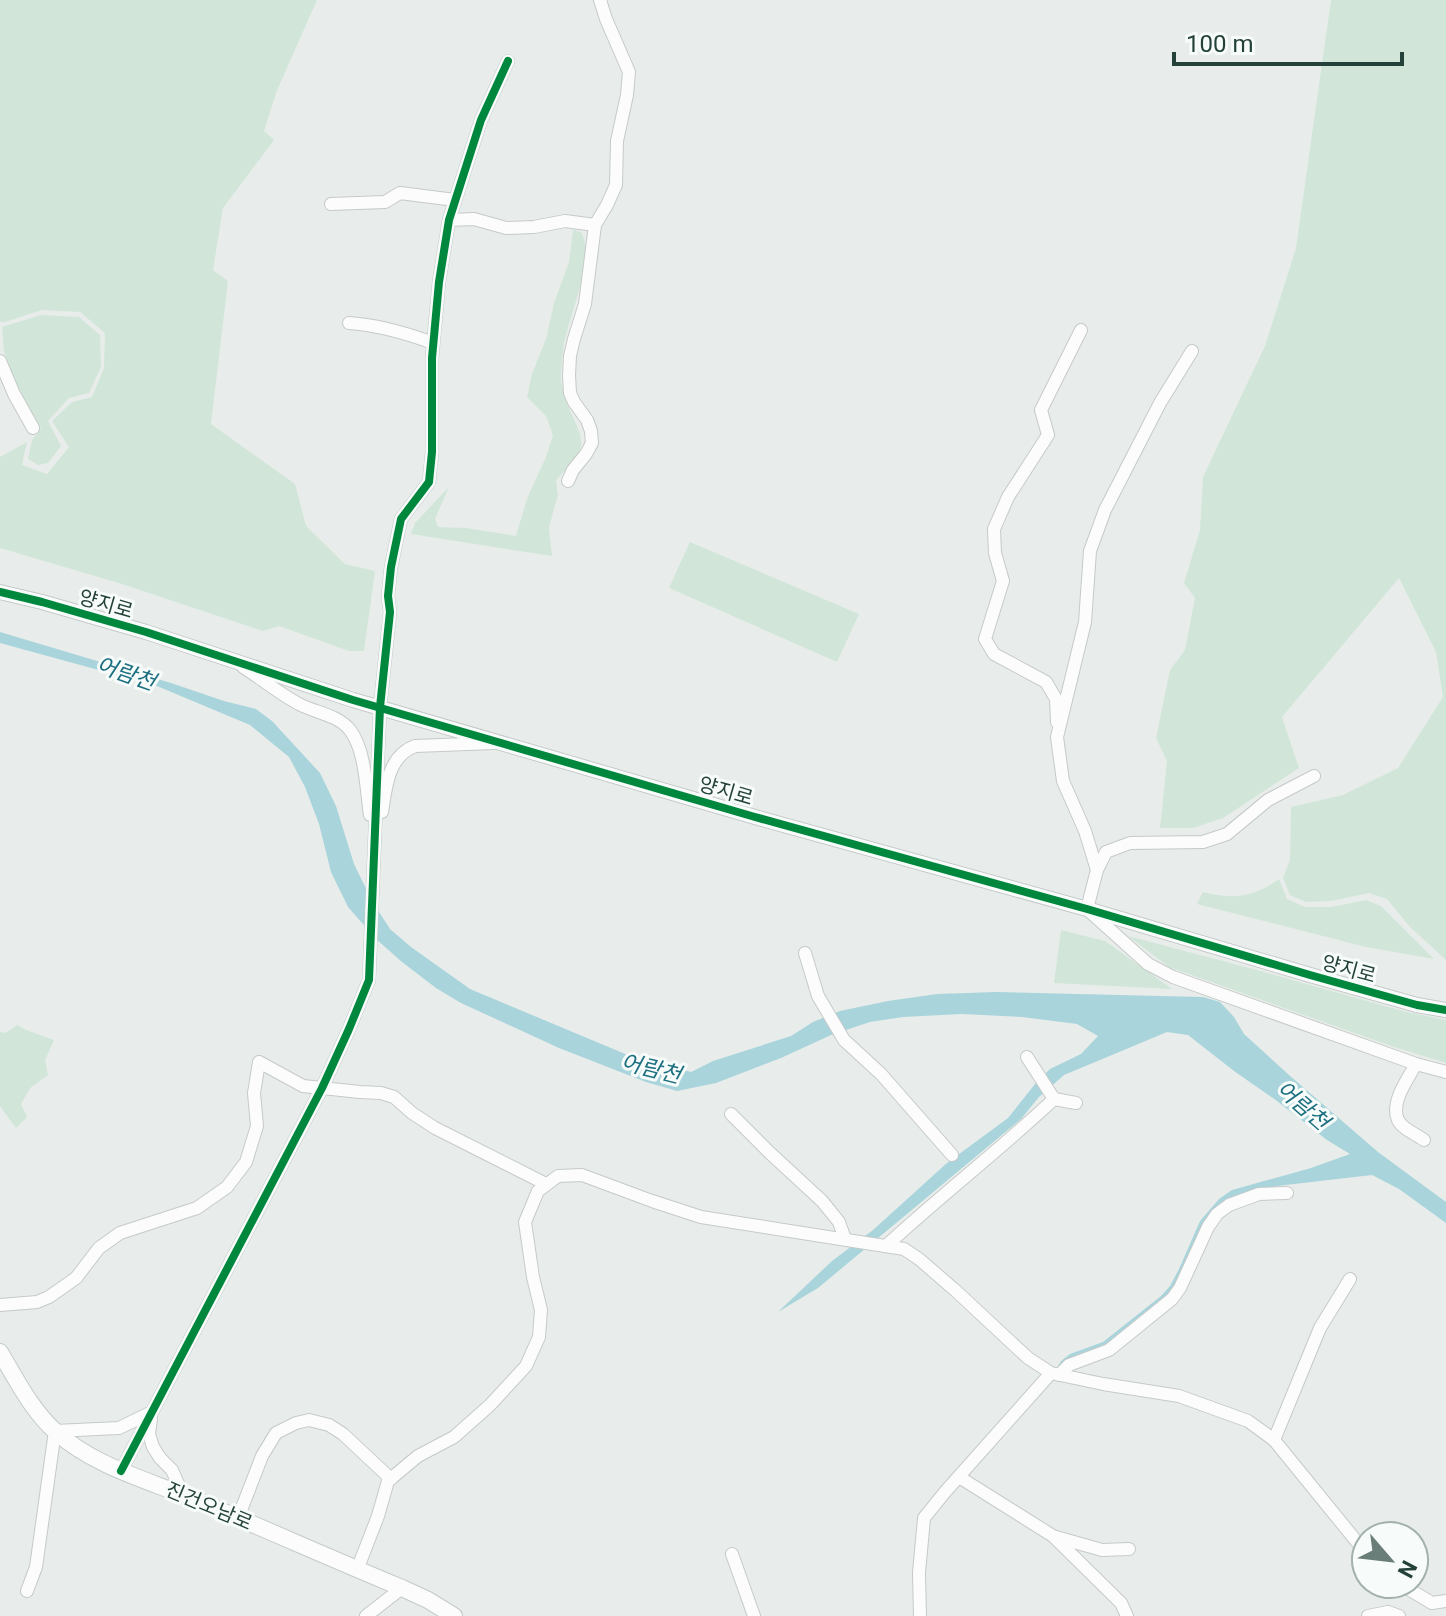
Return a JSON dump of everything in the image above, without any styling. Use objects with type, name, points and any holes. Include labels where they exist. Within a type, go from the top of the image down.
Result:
[{"type":"main road","name":"진건오남로","points":[[0,1352],[7,1379],[55,1431],[78,1449],[121,1471],[402,1588],[454,1616]]},
{"type":"street","points":[[568,481],[592,443],[587,420],[570,393],[569,375],[574,339],[585,304],[595,225],[616,185],[617,141],[629,72],[600,0]]},
{"type":"street","points":[[121,1471],[322,1088],[369,980],[380,707],[390,612],[391,567],[401,519],[429,482],[433,343],[449,220],[481,120],[508,61]]},
{"type":"street","points":[[331,204],[385,202],[400,193],[455,200]]},
{"type":"street","points":[[449,220],[474,219],[506,228],[565,221],[595,225]]},
{"type":"street","points":[[349,323],[406,333],[433,343]]},
{"type":"street","points":[[1081,330],[1041,410],[1048,435],[1008,497],[994,529],[995,553],[1003,581],[985,639],[994,654],[1046,682],[1056,699],[1063,781],[1085,831],[1097,870]]},
{"type":"street","points":[[1057,737],[1085,622],[1090,551],[1105,510],[1160,403],[1192,351]]},
{"type":"street","points":[[0,361],[33,428]]},
{"type":"street","name":"양지로","points":[[0,592],[146,632],[353,700],[755,817],[1417,1005],[1446,1010]]},
{"type":"street","points":[[236,662],[300,705],[326,713],[350,729],[362,758],[374,846]]},
{"type":"street","points":[[374,846],[388,777],[401,753],[415,746],[502,743]]},
{"type":"street","points":[[1314,776],[1268,800],[1227,834],[1203,842],[1130,843],[1106,852],[1097,870],[1087,909],[1148,964],[1173,977],[1446,1072]]},
{"type":"street","points":[[805,953],[818,996],[844,1040],[881,1074],[952,1155]]},
{"type":"street","points":[[1027,1057],[1054,1099],[1076,1103]]},
{"type":"street","points":[[0,1305],[37,1302],[49,1297],[76,1278],[99,1248],[120,1233],[197,1208],[227,1187],[246,1162],[257,1126],[254,1093],[259,1062],[303,1086],[381,1093],[394,1097],[435,1128],[546,1184]]},
{"type":"street","points":[[1416,1064],[1396,1104],[1397,1119],[1424,1140]]},
{"type":"street","points":[[886,1246],[928,1207],[1010,1141],[1054,1099]]},
{"type":"street","points":[[731,1114],[822,1201],[849,1240]]},
{"type":"street","points":[[357,1570],[388,1481],[418,1456],[454,1437],[490,1405],[526,1366],[539,1337],[541,1310],[525,1222],[538,1191],[546,1184],[558,1176],[582,1175],[701,1217],[904,1249],[989,1320],[1028,1358],[1055,1374],[1179,1396],[1248,1421],[1274,1440],[1350,1533]]},
{"type":"street","points":[[920,1616],[919,1573],[924,1518],[959,1477],[1055,1374],[1069,1365],[1109,1350],[1172,1299],[1217,1214],[1229,1205],[1259,1194],[1287,1193]]},
{"type":"street","points":[[1274,1440],[1320,1328],[1350,1279]]},
{"type":"street","points":[[27,1591],[36,1567],[55,1431],[119,1428],[152,1412]]},
{"type":"street","points":[[152,1412],[149,1434],[153,1447],[172,1470],[183,1495]]},
{"type":"street","points":[[238,1518],[262,1456],[276,1433],[296,1423],[309,1420],[329,1425],[343,1434],[391,1479]]},
{"type":"street","points":[[959,1477],[1053,1536],[1121,1603],[1127,1616]]},
{"type":"street","points":[[1053,1536],[1102,1550],[1129,1549]]},
{"type":"street","points":[[732,1554],[754,1616]]},
{"type":"street","points":[[366,1616],[402,1588]]},
{"type":"street","points":[[1427,1600],[1432,1603],[1446,1601]]},
{"type":"street","points":[[1425,1616],[1432,1603]]},
{"type":"street","points":[[1368,1616],[1388,1612],[1399,1616]]},
{"type":"green space","points":[[0,0],[317,0],[276,93],[264,131],[274,140],[223,208],[213,270],[228,281],[211,424],[295,484],[306,526],[345,564],[375,571],[364,651],[349,651],[279,626],[263,631],[0,548],[0,457],[27,442],[22,465],[47,474],[69,447],[52,421],[72,402],[92,397],[104,368],[105,333],[80,312],[42,310],[0,322]]},
{"type":"green space","points":[[1331,0],[1446,0],[1446,960],[1410,927],[1387,899],[1369,893],[1331,901],[1306,902],[1290,895],[1283,878],[1290,860],[1291,807],[1343,795],[1398,768],[1443,697],[1436,652],[1399,578],[1282,717],[1299,768],[1223,818],[1193,828],[1160,828],[1167,761],[1156,738],[1170,670],[1185,650],[1195,598],[1184,583],[1200,530],[1203,477],[1265,346],[1296,248]]},
{"type":"green space","points":[[573,230],[581,232],[585,257],[565,338],[561,382],[580,434],[581,446],[577,456],[556,481],[558,495],[549,527],[552,556],[411,534],[415,523],[449,487],[435,519],[438,527],[516,536],[528,496],[553,435],[546,416],[527,397],[569,262]]},
{"type":"green space","points":[[41,315],[79,317],[100,335],[101,367],[89,393],[69,398],[48,421],[61,446],[48,463],[38,465],[28,459],[32,440],[41,429],[15,381],[4,352],[2,327]]},
{"type":"green space","points":[[690,542],[859,614],[837,662],[669,588]]},
{"type":"green space","points":[[1279,879],[1287,899],[1305,907],[1331,907],[1366,900],[1381,906],[1434,959],[1366,947],[1197,904],[1203,892],[1224,896],[1243,895],[1261,890]]},
{"type":"green space","points":[[1061,930],[1105,941],[1172,989],[1054,983]]},
{"type":"green space","points":[[1128,936],[1446,1020],[1446,1063],[1169,967]]},
{"type":"green space","points":[[17,1025],[54,1040],[45,1060],[48,1075],[30,1088],[21,1104],[27,1117],[16,1128],[0,1106],[0,1032],[6,1033]]},
{"type":"water","name":"어람천","points":[[0,632],[256,709],[272,721],[320,773],[336,806],[354,864],[390,929],[470,989],[630,1056],[691,1072],[713,1061],[791,1036],[813,1022],[840,1011],[937,994],[996,992],[1203,997],[1220,1002],[1244,1034],[1289,1075],[1378,1152],[1446,1202],[1446,1223],[1399,1189],[1372,1175],[1277,1186],[1235,1196],[1219,1204],[1205,1222],[1170,1294],[1119,1340],[1057,1368],[1070,1354],[1103,1342],[1161,1296],[1179,1269],[1200,1221],[1219,1199],[1232,1190],[1350,1154],[1188,1035],[1167,1032],[1064,1075],[1039,1097],[1021,1119],[818,1288],[778,1312],[832,1261],[873,1230],[947,1163],[1008,1118],[1050,1069],[1081,1054],[1098,1036],[1077,1024],[1022,1017],[962,1014],[903,1017],[870,1022],[831,1035],[716,1083],[677,1091],[646,1082],[559,1048],[461,1003],[436,988],[376,939],[348,907],[331,872],[319,824],[289,757],[250,725],[157,686],[0,643]]},
{"type":"cycle path","points":[[121,1471],[322,1088],[369,980],[380,707],[390,612],[391,567],[401,519],[429,482],[432,358],[449,220],[481,120],[508,61]]},
{"type":"cycle path","points":[[0,592],[146,632],[353,700],[755,817],[1417,1005],[1446,1010]]}]
